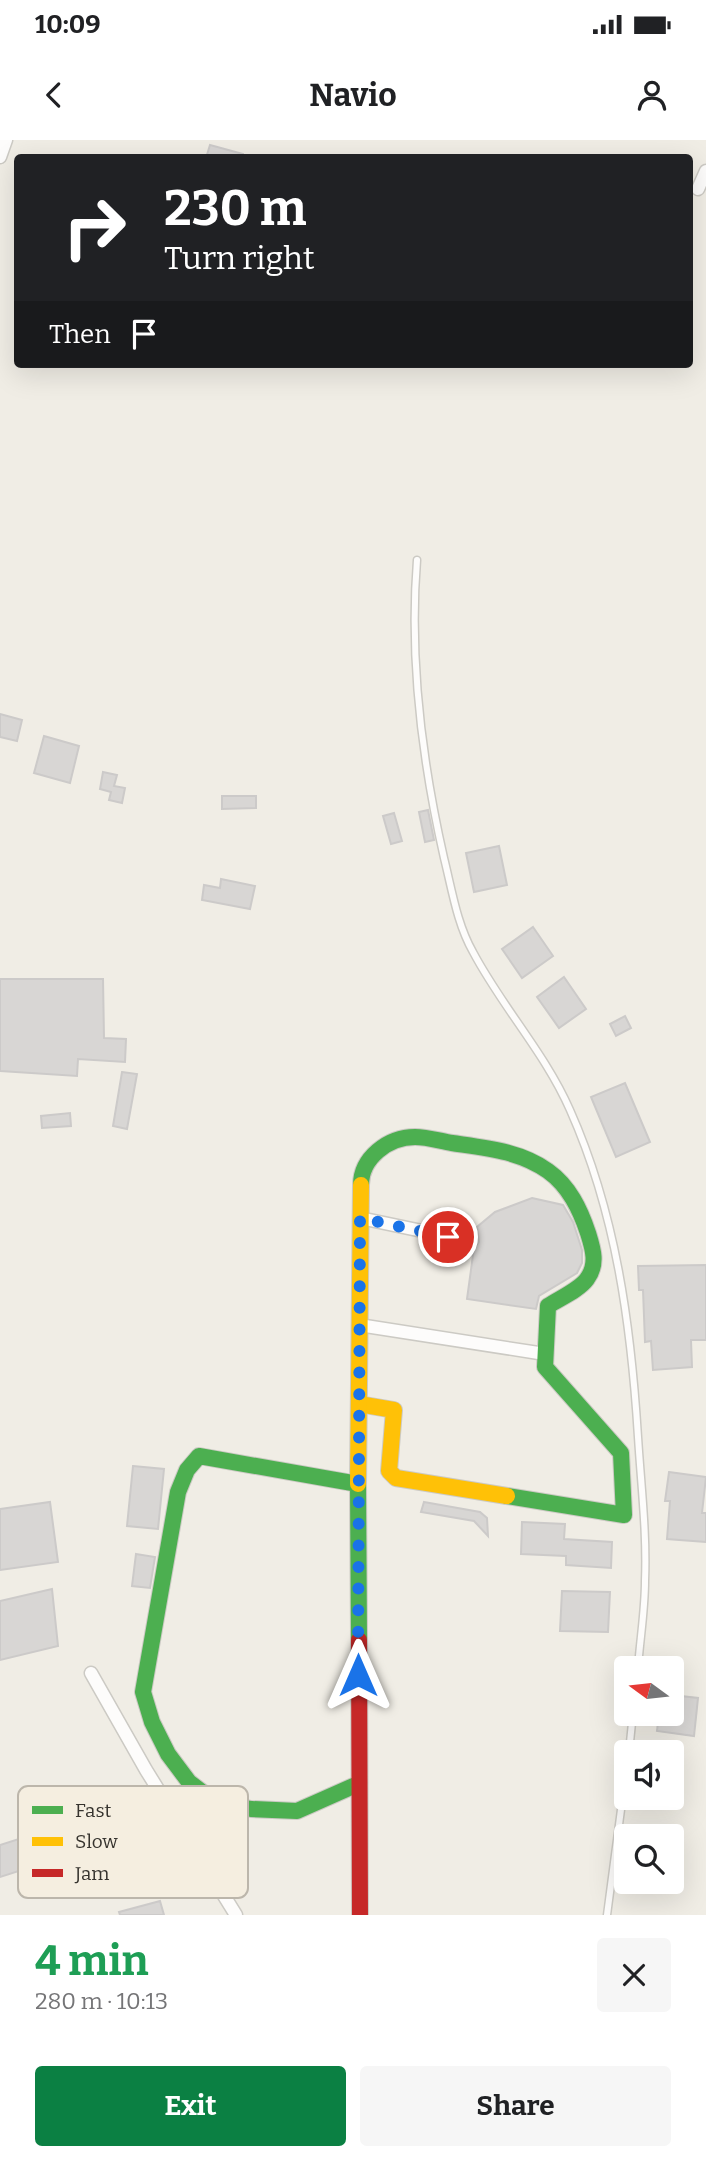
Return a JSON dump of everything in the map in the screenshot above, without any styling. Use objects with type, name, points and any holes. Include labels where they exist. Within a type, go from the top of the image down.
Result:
[{"type":"street","points":[[0,158],[6,140]]},
{"type":"street","points":[[698,189],[706,171]]},
{"type":"street","points":[[359,1405],[394,1410],[388,1459],[389,1471],[396,1478],[624,1515],[621,1453],[545,1367],[548,1306],[586,1281],[594,1266],[593,1248],[583,1217],[565,1185],[530,1159],[508,1152],[414,1137],[396,1141],[371,1156],[361,1173],[358,1484],[360,1915]]},
{"type":"street","points":[[360,1218],[470,1241]]},
{"type":"street","points":[[359,1325],[545,1354]]},
{"type":"street","points":[[193,1786],[147,1715],[143,1692],[178,1492],[187,1470],[199,1456],[358,1484]]},
{"type":"street","points":[[91,1673],[156,1786]]},
{"type":"street","points":[[248,1806],[289,1812],[358,1784]]},
{"type":"street","points":[[225,1898],[236,1915]]},
{"type":"lane","points":[[417,559],[418,698],[425,758],[454,898],[472,952],[538,1052],[570,1109],[602,1199],[615,1251],[632,1350],[645,1524],[645,1583],[639,1656]]},
{"type":"lane","points":[[607,1915],[621,1810]]},
{"type":"building","points":[[210,145],[243,154],[207,154]]},
{"type":"building","points":[[0,714],[22,720],[17,741],[0,737]]},
{"type":"building","points":[[44,736],[79,746],[70,783],[34,773]]},
{"type":"building","points":[[103,772],[117,775],[114,786],[125,788],[122,803],[109,800],[111,792],[100,789]]},
{"type":"building","points":[[222,796],[256,796],[256,808],[222,809]]},
{"type":"building","points":[[428,810],[434,840],[425,842],[419,812]]},
{"type":"building","points":[[394,813],[402,841],[391,844],[383,816]]},
{"type":"building","points":[[499,846],[507,885],[474,892],[466,853]]},
{"type":"building","points":[[221,879],[255,886],[250,909],[202,900],[204,885],[220,888]]},
{"type":"building","points":[[533,927],[553,956],[522,978],[502,949]]},
{"type":"building","points":[[564,977],[586,1009],[559,1028],[537,997]]},
{"type":"building","points":[[0,979],[103,979],[104,1038],[126,1039],[125,1062],[78,1059],[77,1076],[0,1071]]},
{"type":"building","points":[[625,1016],[631,1028],[616,1036],[610,1024]]},
{"type":"building","points":[[122,1072],[137,1074],[127,1129],[113,1126]]},
{"type":"building","points":[[625,1083],[650,1142],[616,1157],[591,1097]]},
{"type":"building","points":[[70,1113],[71,1126],[42,1128],[41,1116]]},
{"type":"building","points":[[532,1198],[563,1205],[573,1222],[582,1250],[582,1263],[577,1273],[539,1296],[536,1309],[467,1299],[474,1248],[479,1242],[477,1227],[495,1212]]},
{"type":"building","points":[[706,1265],[706,1340],[691,1340],[692,1367],[653,1370],[651,1341],[645,1342],[643,1290],[639,1290],[638,1266]]},
{"type":"building","points":[[133,1466],[164,1469],[158,1529],[127,1526]]},
{"type":"building","points":[[669,1472],[706,1477],[702,1513],[706,1513],[706,1542],[667,1539],[670,1501],[665,1501]]},
{"type":"building","points":[[50,1502],[58,1562],[0,1570],[0,1509]]},
{"type":"building","points":[[424,1502],[480,1512],[487,1518],[488,1536],[474,1521],[421,1512]]},
{"type":"building","points":[[522,1522],[565,1524],[564,1539],[612,1542],[611,1568],[566,1565],[566,1556],[521,1554]]},
{"type":"building","points":[[136,1554],[155,1557],[150,1588],[132,1586]]},
{"type":"building","points":[[52,1589],[58,1646],[0,1660],[0,1601]]},
{"type":"building","points":[[562,1591],[610,1592],[608,1632],[560,1631]]},
{"type":"building","points":[[684,1696],[698,1698],[694,1736],[657,1731],[658,1726],[684,1726]]},
{"type":"building","points":[[18,1839],[18,1871],[0,1877],[0,1845]]},
{"type":"building","points":[[160,1901],[164,1915],[120,1915],[119,1912]]},
{"type":"traffic: fast","points":[[361,1185],[362,1175],[371,1158],[386,1145],[405,1138],[420,1137],[490,1149],[526,1159],[548,1171],[568,1191],[585,1224],[594,1256],[592,1268],[579,1287],[548,1306],[545,1367],[621,1453],[624,1515],[507,1496]]},
{"type":"traffic: fast","points":[[194,1786],[168,1754],[152,1722],[143,1692],[178,1492],[187,1470],[199,1456],[358,1484],[359,1640]]},
{"type":"traffic: fast","points":[[248,1808],[297,1811],[358,1784]]},
{"type":"traffic: slow","points":[[358,1484],[361,1185]]},
{"type":"traffic: slow","points":[[359,1404],[394,1410],[389,1471],[396,1478],[507,1496]]},
{"type":"traffic: jam","points":[[359,1640],[360,1915]]},
{"type":"route","points":[[358,1675],[360,1218],[448,1237]]}]
